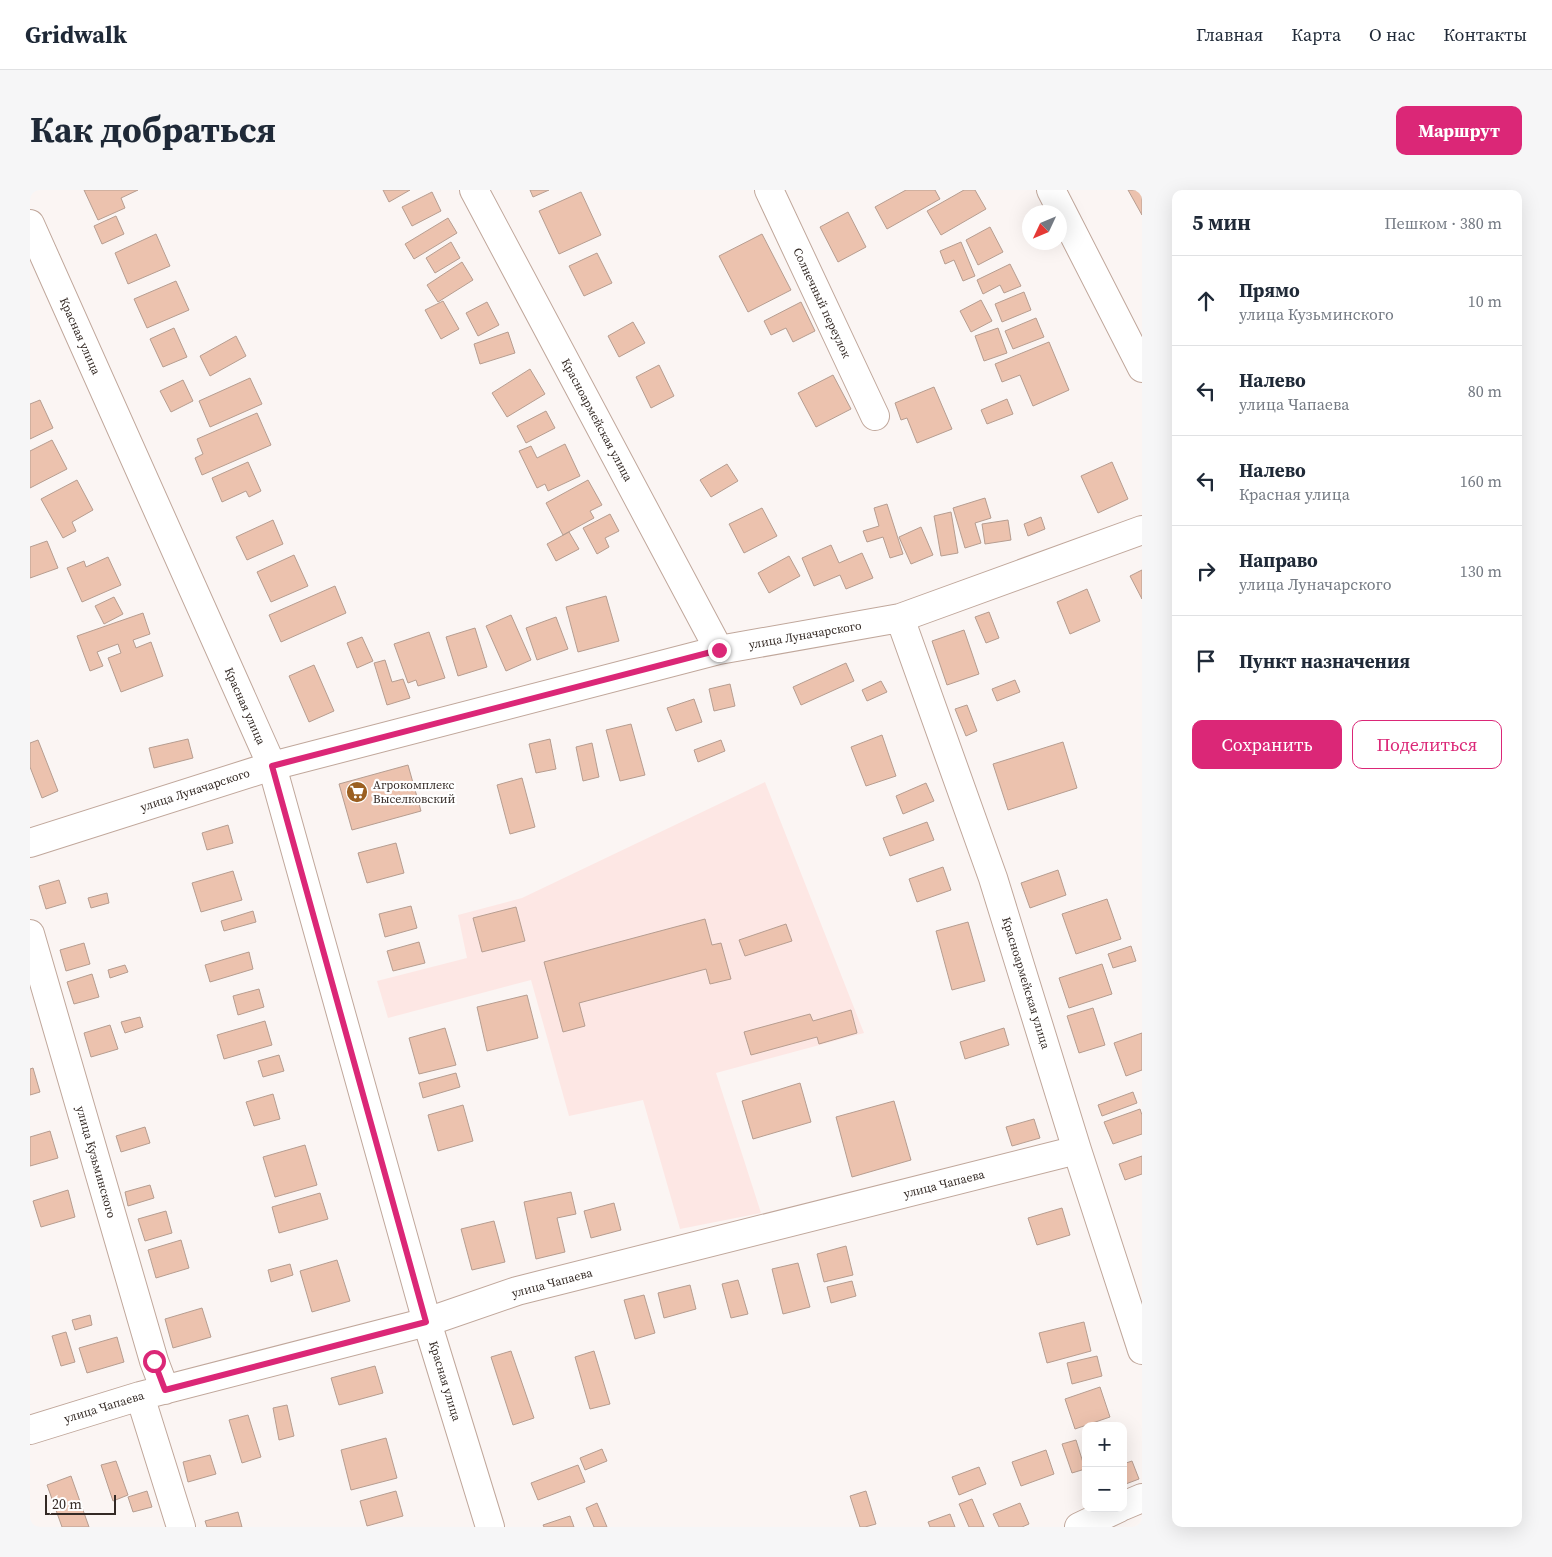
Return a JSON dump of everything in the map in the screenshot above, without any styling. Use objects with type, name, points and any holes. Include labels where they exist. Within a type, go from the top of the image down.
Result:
[{"type":"street","name":"Красноармейская улица","points":[[474,190],[719,650]]},
{"type":"street","name":"Солнечный переулок","points":[[768,190],[875,416]]},
{"type":"street","points":[[1051,190],[1142,368]]},
{"type":"street","name":"Красная улица","points":[[30,224],[272,766],[426,1322],[490,1527]]},
{"type":"street","name":"улица Луначарского","points":[[30,843],[272,766],[719,650],[900,618],[1142,530]]},
{"type":"street","name":"Красноармейская улица","points":[[900,618],[993,878],[1077,1150],[1142,1350]]},
{"type":"street","name":"улица Кузьминского","points":[[30,934],[154,1361],[152,1393],[182,1527]]},
{"type":"street","name":"улица Чапаева","points":[[30,1430],[152,1393],[426,1322],[518,1291],[1077,1150]]},
{"type":"street","points":[[1127,1504],[1142,1498]]},
{"type":"street","points":[[1079,1527],[1111,1512]]},
{"type":"shaded area","points":[[765,782],[864,1033],[716,1073],[761,1213],[680,1229],[643,1100],[569,1116],[531,980],[388,1018],[377,981],[467,958],[458,915],[522,898]]},
{"type":"building","points":[[84,190],[138,190],[121,198],[125,208],[98,220]]},
{"type":"building","points":[[383,190],[410,190],[389,202]]},
{"type":"building","points":[[530,190],[549,190],[533,197]]},
{"type":"building","points":[[906,190],[935,190],[940,199],[887,229],[875,207]]},
{"type":"building","points":[[964,190],[975,190],[986,209],[941,235],[927,211]]},
{"type":"building","points":[[1128,190],[1142,190],[1142,215]]},
{"type":"building","points":[[432,192],[441,211],[412,226],[402,207]]},
{"type":"building","points":[[581,192],[601,235],[559,254],[539,211]]},
{"type":"building","points":[[848,212],[866,247],[838,262],[820,227]]},
{"type":"building","points":[[116,216],[124,234],[102,244],[94,226]]},
{"type":"building","points":[[448,218],[457,233],[414,259],[405,244]]},
{"type":"building","points":[[990,227],[1003,252],[978,265],[966,240]]},
{"type":"building","points":[[156,234],[170,266],[128,284],[115,253]]},
{"type":"building","points":[[762,234],[791,290],[748,312],[719,256]]},
{"type":"building","points":[[451,242],[460,258],[435,273],[426,258]]},
{"type":"building","points":[[961,242],[975,276],[963,281],[954,260],[945,264],[940,251]]},
{"type":"building","points":[[597,253],[612,283],[584,296],[569,266]]},
{"type":"building","points":[[462,262],[473,280],[438,302],[427,285]]},
{"type":"building","points":[[1010,264],[1021,286],[1004,293],[1000,285],[983,294],[977,280]]},
{"type":"building","points":[[176,281],[189,310],[147,328],[134,299]]},
{"type":"building","points":[[1024,292],[1031,310],[1002,322],[995,304]]},
{"type":"building","points":[[981,300],[992,321],[971,332],[960,311]]},
{"type":"building","points":[[443,301],[459,329],[441,339],[425,310]]},
{"type":"building","points":[[487,302],[499,325],[478,336],[466,313]]},
{"type":"building","points":[[801,302],[815,331],[793,342],[786,328],[771,335],[764,321]]},
{"type":"building","points":[[1036,318],[1044,337],[1013,349],[1005,331]]},
{"type":"building","points":[[633,322],[645,343],[619,357],[608,336]]},
{"type":"building","points":[[174,328],[187,357],[163,367],[150,339]]},
{"type":"building","points":[[998,328],[1007,353],[984,361],[975,336]]},
{"type":"building","points":[[508,332],[515,353],[480,364],[474,344]]},
{"type":"building","points":[[236,336],[246,356],[210,376],[200,356]]},
{"type":"building","points":[[1049,342],[1069,390],[1033,406],[1020,375],[1002,382],[995,364]]},
{"type":"building","points":[[659,365],[674,396],[651,408],[636,377]]},
{"type":"building","points":[[530,369],[545,394],[507,417],[492,393]]},
{"type":"building","points":[[833,375],[851,409],[816,427],[798,393]]},
{"type":"building","points":[[250,378],[262,404],[210,427],[199,401]]},
{"type":"building","points":[[183,380],[193,401],[171,412],[160,391]]},
{"type":"building","points":[[934,387],[952,429],[917,443],[907,418],[901,420],[895,403]]},
{"type":"building","points":[[1007,399],[1013,414],[987,424],[981,410]]},
{"type":"building","points":[[40,400],[53,428],[30,439],[30,404]]},
{"type":"building","points":[[546,411],[555,428],[526,443],[517,426]]},
{"type":"building","points":[[257,413],[271,445],[202,475],[195,458],[203,454],[197,439]]},
{"type":"building","points":[[52,440],[67,469],[30,488],[30,451]]},
{"type":"building","points":[[565,444],[580,476],[548,491],[545,484],[537,488],[519,451],[531,446],[537,458]]},
{"type":"building","points":[[248,462],[261,491],[249,497],[246,491],[222,502],[212,478]]},
{"type":"building","points":[[1112,462],[1128,499],[1098,513],[1081,476]]},
{"type":"building","points":[[727,464],[738,481],[711,497],[700,480]]},
{"type":"building","points":[[77,480],[93,510],[72,522],[76,531],[63,538],[41,499]]},
{"type":"building","points":[[588,480],[602,505],[590,511],[594,518],[563,535],[546,503]]},
{"type":"building","points":[[985,498],[991,518],[975,523],[981,543],[965,548],[953,508]]},
{"type":"building","points":[[887,504],[903,554],[890,558],[883,537],[867,542],[863,531],[879,526],[874,508]]},
{"type":"building","points":[[762,508],[777,536],[744,553],[729,524]]},
{"type":"building","points":[[951,512],[958,553],[941,556],[934,516]]},
{"type":"building","points":[[610,514],[619,531],[605,538],[609,547],[597,554],[583,528]]},
{"type":"building","points":[[1041,517],[1045,529],[1028,536],[1024,524]]},
{"type":"building","points":[[273,520],[283,544],[247,560],[236,537]]},
{"type":"building","points":[[1008,520],[1011,540],[985,544],[982,524]]},
{"type":"building","points":[[921,527],[933,555],[911,564],[899,537]]},
{"type":"building","points":[[569,532],[579,549],[556,561],[547,544]]},
{"type":"building","points":[[47,541],[58,568],[30,578],[30,547]]},
{"type":"building","points":[[831,545],[839,563],[862,553],[873,578],[846,589],[840,575],[814,586],[802,558]]},
{"type":"building","points":[[294,555],[308,586],[271,602],[257,572]]},
{"type":"building","points":[[789,556],[800,576],[769,593],[758,573]]},
{"type":"building","points":[[108,557],[121,585],[82,602],[67,568],[84,561],[86,567]]},
{"type":"building","points":[[1142,570],[1142,599],[1130,576]]},
{"type":"building","points":[[335,586],[346,613],[281,642],[269,615]]},
{"type":"building","points":[[1087,589],[1100,621],[1070,634],[1057,602]]},
{"type":"building","points":[[606,596],[619,641],[578,652],[566,607]]},
{"type":"building","points":[[114,597],[123,614],[104,624],[95,606]]},
{"type":"building","points":[[989,612],[999,638],[986,643],[975,617]]},
{"type":"building","points":[[143,613],[150,634],[133,640],[136,648],[151,642],[163,676],[121,692],[108,658],[121,653],[118,644],[97,652],[103,666],[90,671],[77,636]]},
{"type":"building","points":[[511,615],[531,660],[506,671],[486,626]]},
{"type":"building","points":[[556,617],[568,649],[537,660],[526,628]]},
{"type":"building","points":[[475,628],[487,667],[458,676],[446,637]]},
{"type":"building","points":[[964,630],[979,674],[947,685],[932,641]]},
{"type":"building","points":[[429,632],[445,678],[418,686],[416,680],[408,683],[394,644]]},
{"type":"building","points":[[362,637],[373,661],[357,668],[347,643]]},
{"type":"building","points":[[385,660],[392,682],[403,679],[410,698],[387,705],[374,663]]},
{"type":"building","points":[[846,663],[854,681],[801,705],[793,687]]},
{"type":"building","points":[[314,665],[334,711],[309,722],[289,676]]},
{"type":"building","points":[[1015,680],[1020,692],[997,701],[992,689]]},
{"type":"building","points":[[881,681],[887,692],[867,701],[862,690]]},
{"type":"building","points":[[730,684],[735,706],[714,711],[709,689]]},
{"type":"building","points":[[694,699],[702,722],[676,731],[667,708]]},
{"type":"building","points":[[967,705],[977,731],[966,736],[955,709]]},
{"type":"building","points":[[631,724],[645,775],[620,781],[606,730]]},
{"type":"building","points":[[882,735],[896,776],[866,786],[851,747]]},
{"type":"building","points":[[188,739],[193,758],[154,768],[149,748]]},
{"type":"building","points":[[550,739],[556,769],[536,773],[529,744]]},
{"type":"building","points":[[38,740],[58,791],[42,798],[30,767],[30,743]]},
{"type":"building","points":[[721,740],[725,751],[698,762],[694,750]]},
{"type":"building","points":[[1063,742],[1077,788],[1008,810],[993,764]]},
{"type":"building","points":[[592,743],[599,777],[583,781],[576,747]]},
{"type":"building","points":[[408,765],[421,811],[352,830],[339,784]]},
{"type":"building","points":[[522,778],[535,827],[510,834],[497,785]]},
{"type":"building","points":[[926,783],[934,801],[903,814],[896,796]]},
{"type":"building","points":[[927,822],[934,840],[890,856],[883,838]]},
{"type":"building","points":[[228,825],[233,843],[207,850],[202,833]]},
{"type":"building","points":[[396,843],[404,873],[367,883],[358,853]]},
{"type":"building","points":[[943,867],[951,890],[917,902],[909,879]]},
{"type":"building","points":[[1058,870],[1066,895],[1030,908],[1021,883]]},
{"type":"building","points":[[233,871],[242,900],[201,912],[192,883]]},
{"type":"building","points":[[59,880],[66,903],[46,909],[39,886]]},
{"type":"building","points":[[107,893],[109,903],[91,908],[88,898]]},
{"type":"building","points":[[1107,899],[1121,939],[1076,954],[1062,914]]},
{"type":"building","points":[[411,906],[417,928],[385,937],[379,914]]},
{"type":"building","points":[[516,907],[525,941],[482,952],[473,918]]},
{"type":"building","points":[[253,911],[256,922],[224,931],[221,921]]},
{"type":"building","points":[[705,919],[712,945],[721,943],[731,979],[710,984],[706,969],[579,1003],[585,1026],[563,1032],[544,962]]},
{"type":"building","points":[[968,922],[985,981],[952,990],[936,931]]},
{"type":"building","points":[[786,924],[792,941],[745,956],[739,940]]},
{"type":"building","points":[[419,942],[425,963],[393,971],[387,951]]},
{"type":"building","points":[[84,943],[90,964],[66,971],[60,950]]},
{"type":"building","points":[[1131,946],[1136,961],[1113,968],[1108,954]]},
{"type":"building","points":[[249,952],[253,969],[210,982],[205,965]]},
{"type":"building","points":[[1102,964],[1112,994],[1069,1008],[1059,978]]},
{"type":"building","points":[[125,965],[128,972],[110,978],[108,970]]},
{"type":"building","points":[[92,974],[99,997],[74,1004],[67,982]]},
{"type":"building","points":[[259,989],[264,1007],[238,1015],[233,996]]},
{"type":"building","points":[[527,995],[538,1038],[487,1051],[477,1007]]},
{"type":"building","points":[[1093,1008],[1105,1045],[1079,1053],[1067,1016]]},
{"type":"building","points":[[851,1010],[857,1033],[819,1044],[817,1037],[751,1055],[744,1032],[810,1014],[813,1021]]},
{"type":"building","points":[[140,1017],[143,1027],[125,1033],[121,1022]]},
{"type":"building","points":[[265,1021],[272,1045],[224,1059],[217,1035]]},
{"type":"building","points":[[110,1025],[118,1049],[91,1057],[84,1033]]},
{"type":"building","points":[[445,1028],[456,1065],[419,1074],[409,1038]]},
{"type":"building","points":[[1004,1028],[1009,1045],[965,1059],[960,1042]]},
{"type":"building","points":[[1142,1033],[1142,1070],[1126,1076],[1114,1043]]},
{"type":"building","points":[[279,1055],[284,1071],[263,1077],[258,1061]]},
{"type":"building","points":[[33,1068],[40,1092],[30,1095],[30,1069]]},
{"type":"building","points":[[456,1073],[460,1087],[423,1098],[419,1083]]},
{"type":"building","points":[[800,1083],[811,1122],[753,1139],[742,1101]]},
{"type":"building","points":[[1133,1092],[1137,1103],[1102,1116],[1098,1105]]},
{"type":"building","points":[[273,1094],[280,1119],[254,1126],[246,1102]]},
{"type":"building","points":[[894,1101],[911,1160],[852,1177],[836,1117]]},
{"type":"building","points":[[463,1105],[473,1141],[438,1151],[428,1115]]},
{"type":"building","points":[[1140,1109],[1142,1115],[1142,1134],[1113,1144],[1104,1122]]},
{"type":"building","points":[[1034,1119],[1040,1138],[1012,1146],[1006,1127]]},
{"type":"building","points":[[145,1127],[150,1143],[121,1152],[116,1136]]},
{"type":"building","points":[[50,1131],[58,1158],[30,1166],[30,1137]]},
{"type":"building","points":[[305,1145],[317,1185],[275,1197],[263,1157]]},
{"type":"building","points":[[1142,1156],[1142,1174],[1125,1180],[1119,1164]]},
{"type":"building","points":[[150,1185],[154,1198],[128,1206],[125,1192]]},
{"type":"building","points":[[68,1190],[75,1217],[41,1227],[33,1201]]},
{"type":"building","points":[[571,1192],[576,1214],[557,1218],[565,1252],[536,1259],[524,1202]]},
{"type":"building","points":[[320,1193],[328,1219],[279,1233],[272,1207]]},
{"type":"building","points":[[614,1203],[621,1230],[591,1238],[584,1211]]},
{"type":"building","points":[[1062,1208],[1070,1235],[1037,1245],[1028,1218]]},
{"type":"building","points":[[166,1211],[172,1233],[145,1241],[138,1219]]},
{"type":"building","points":[[494,1221],[505,1262],[472,1270],[461,1229]]},
{"type":"building","points":[[181,1240],[189,1268],[156,1278],[148,1250]]},
{"type":"building","points":[[846,1246],[853,1275],[824,1282],[817,1254]]},
{"type":"building","points":[[337,1260],[350,1301],[312,1312],[300,1271]]},
{"type":"building","points":[[798,1263],[810,1307],[783,1314],[772,1269]]},
{"type":"building","points":[[290,1264],[293,1275],[271,1282],[268,1270]]},
{"type":"building","points":[[738,1280],[748,1314],[731,1318],[722,1284]]},
{"type":"building","points":[[852,1281],[856,1296],[831,1303],[827,1287]]},
{"type":"building","points":[[690,1285],[696,1309],[664,1318],[658,1293]]},
{"type":"building","points":[[644,1295],[655,1333],[635,1339],[624,1300]]},
{"type":"building","points":[[202,1308],[211,1337],[173,1348],[165,1319]]},
{"type":"building","points":[[90,1315],[92,1325],[75,1330],[72,1320]]},
{"type":"building","points":[[1084,1322],[1091,1351],[1047,1363],[1039,1333]]},
{"type":"building","points":[[66,1332],[75,1362],[61,1366],[52,1336]]},
{"type":"building","points":[[117,1337],[124,1362],[87,1373],[79,1348]]},
{"type":"building","points":[[511,1351],[534,1418],[513,1425],[491,1357]]},
{"type":"building","points":[[594,1351],[610,1404],[590,1409],[575,1357]]},
{"type":"building","points":[[1097,1356],[1102,1376],[1072,1384],[1067,1363]]},
{"type":"building","points":[[375,1366],[383,1393],[339,1405],[331,1378]]},
{"type":"building","points":[[1100,1387],[1110,1417],[1095,1422],[1082,1422],[1082,1427],[1075,1429],[1065,1399]]},
{"type":"building","points":[[287,1405],[294,1436],[279,1440],[273,1408]]},
{"type":"building","points":[[248,1415],[261,1457],[242,1463],[229,1420]]},
{"type":"building","points":[[386,1438],[397,1478],[351,1490],[341,1450]]},
{"type":"building","points":[[1076,1440],[1082,1459],[1082,1470],[1072,1473],[1062,1444]]},
{"type":"building","points":[[602,1449],[607,1461],[585,1470],[580,1458]]},
{"type":"building","points":[[1046,1450],[1054,1474],[1021,1486],[1012,1462]]},
{"type":"building","points":[[210,1455],[216,1474],[188,1482],[183,1462]]},
{"type":"building","points":[[116,1461],[128,1495],[113,1501],[101,1465]]},
{"type":"building","points":[[1132,1461],[1139,1479],[1127,1484],[1127,1467],[1127,1463]]},
{"type":"building","points":[[578,1465],[585,1482],[538,1500],[531,1483]]},
{"type":"building","points":[[979,1467],[986,1484],[959,1495],[952,1477]]},
{"type":"building","points":[[71,1476],[89,1527],[62,1527],[47,1485]]},
{"type":"building","points":[[147,1491],[152,1507],[133,1512],[128,1497]]},
{"type":"building","points":[[396,1491],[403,1516],[367,1526],[360,1501]]},
{"type":"building","points":[[866,1491],[876,1524],[860,1527],[850,1496]]},
{"type":"building","points":[[972,1499],[984,1527],[969,1527],[959,1504]]},
{"type":"building","points":[[597,1503],[607,1527],[594,1527],[586,1508]]},
{"type":"building","points":[[1020,1503],[1029,1524],[1022,1527],[999,1527],[993,1514]]},
{"type":"building","points":[[238,1512],[242,1527],[207,1527],[205,1521]]},
{"type":"building","points":[[950,1514],[955,1527],[930,1527],[928,1522]]},
{"type":"building","points":[[570,1516],[574,1527],[544,1527],[543,1525]]},
{"type":"place","name":"Агрокомплекс Выселковский","points":[[357,792]]},
{"type":"route","points":[[154,1361],[165,1390],[426,1322],[272,766],[719,650]]}]
